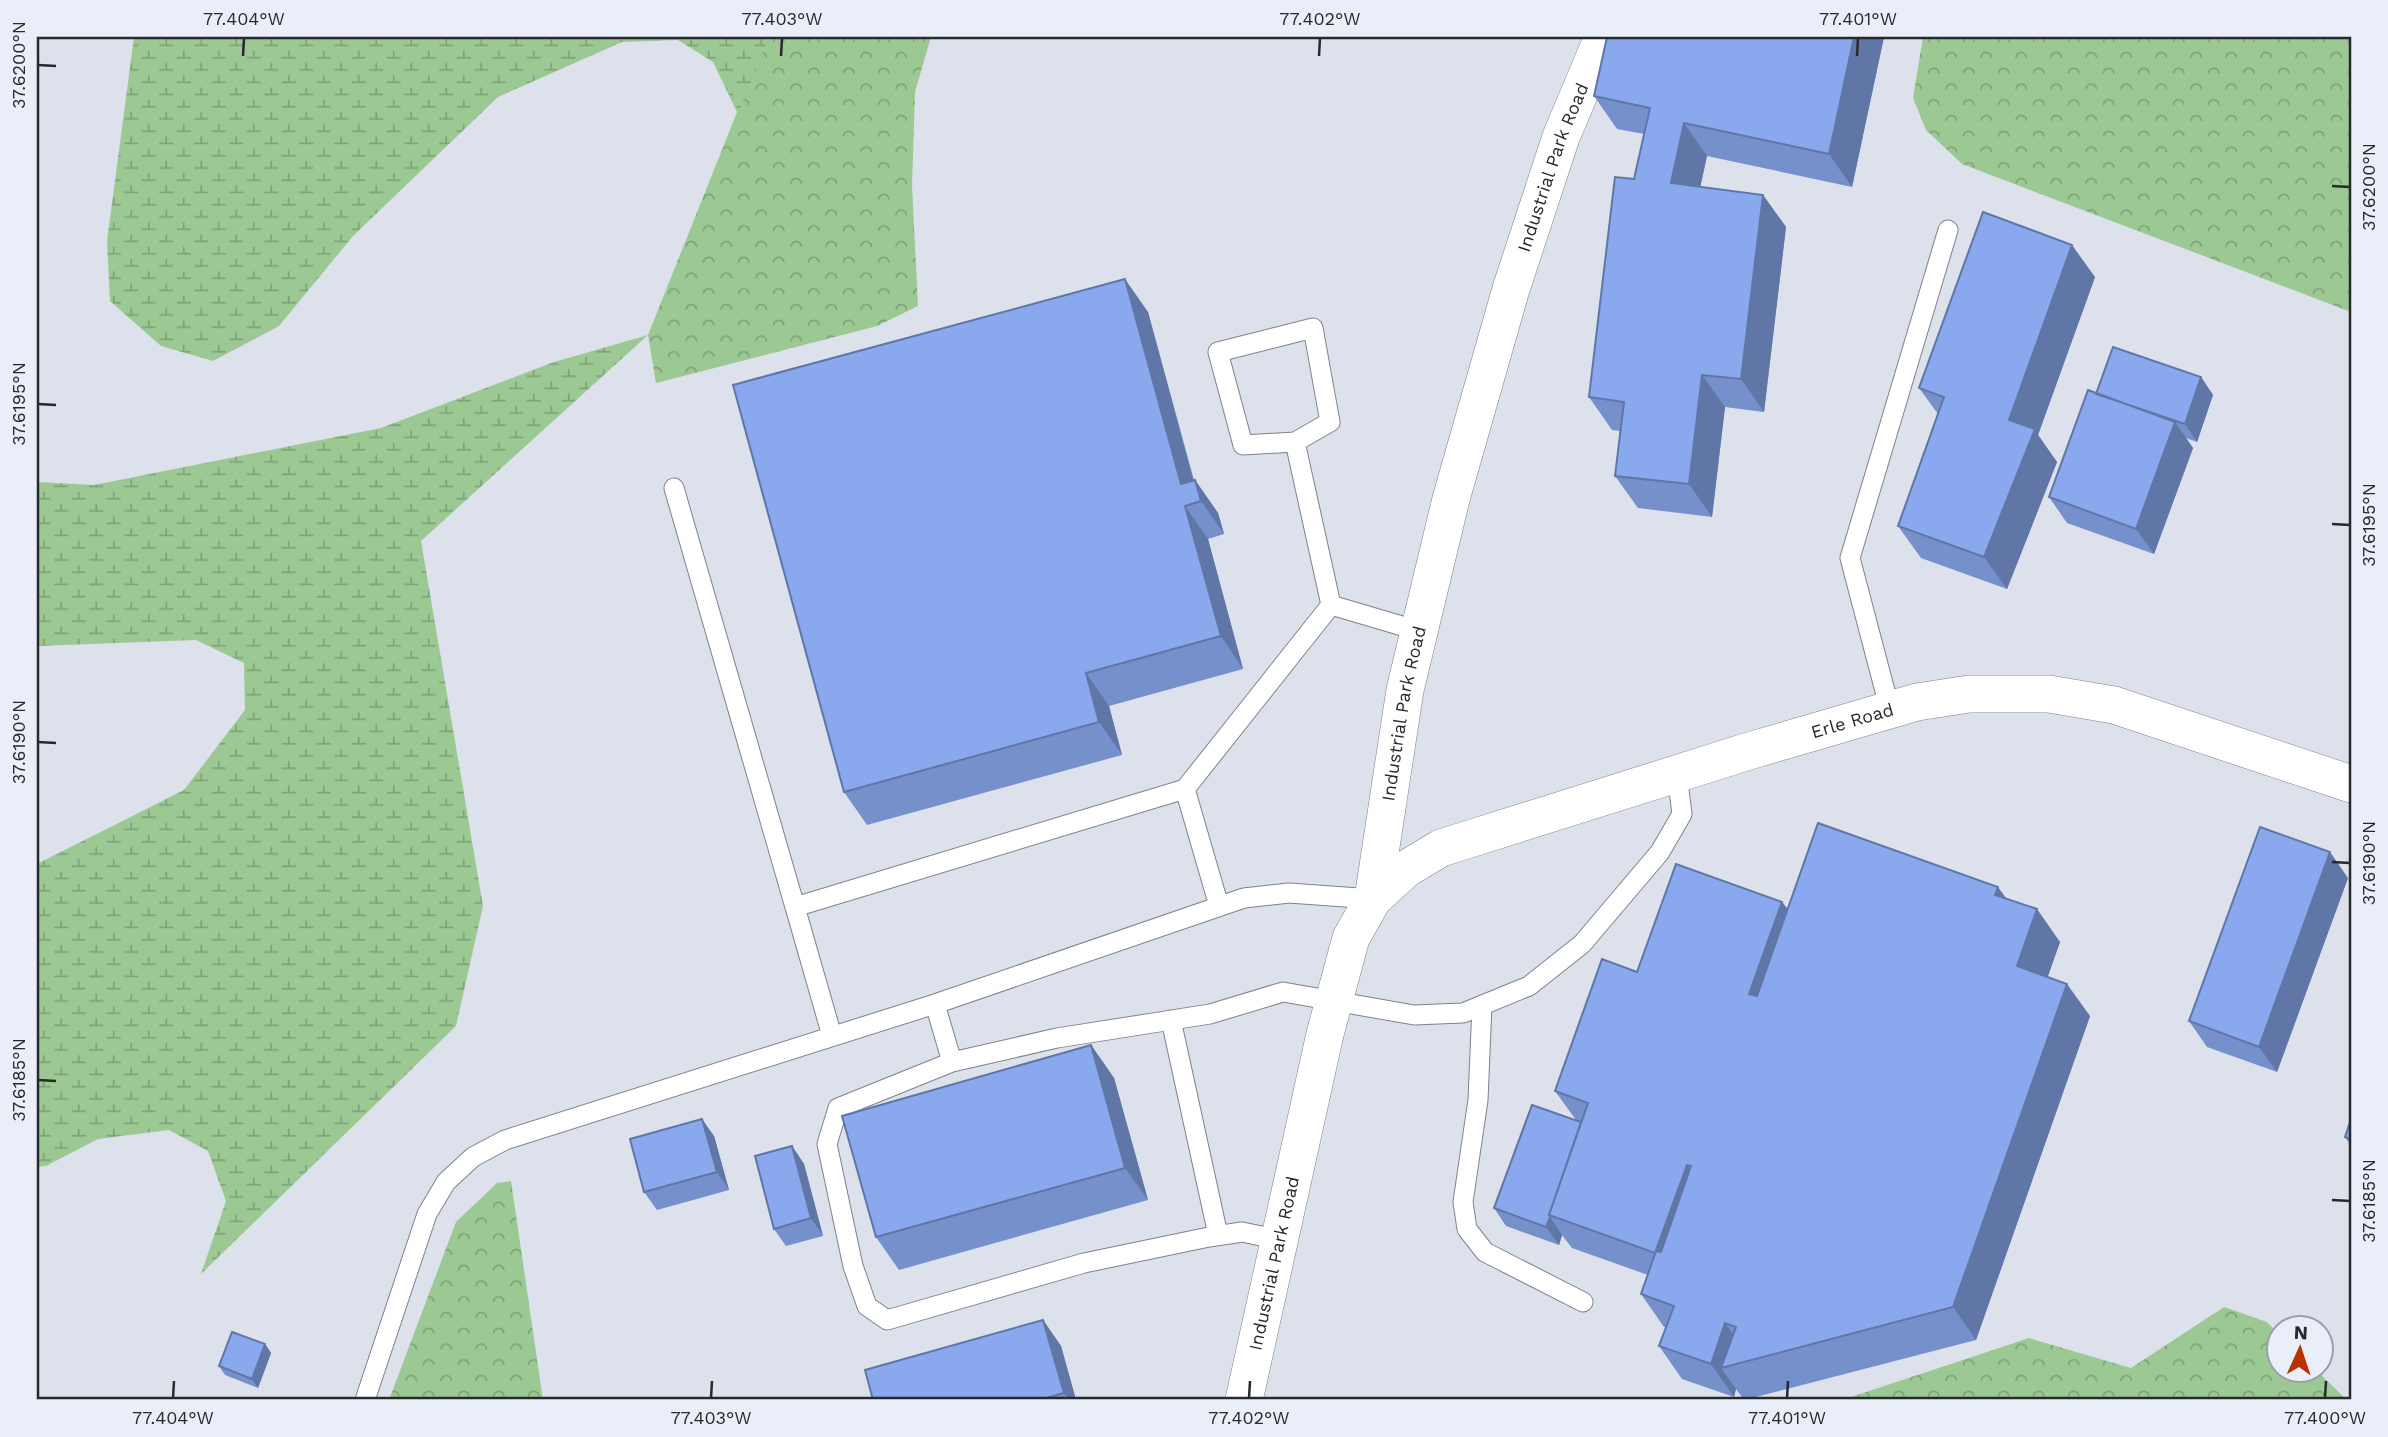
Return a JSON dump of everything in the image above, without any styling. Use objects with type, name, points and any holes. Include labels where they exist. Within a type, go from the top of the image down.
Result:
[{"type":"street","name":"Industrial Park Road","points":[[1244,1400],[1334,1001],[1351,938],[1373,899],[1405,690],[1451,499],[1511,289],[1561,137],[1603,37]]},
{"type":"street","name":"Erle Road","points":[[1373,899],[1406,869],[1441,848],[1889,710],[1969,694],[2049,694],[2114,705],[2351,784]]},
{"type":"lane","points":[[1889,710],[1850,558],[1948,230]]},
{"type":"lane","points":[[1314,328],[1329,422],[1295,442],[1243,445],[1218,352],[1314,328]]},
{"type":"lane","points":[[1295,442],[1331,605]]},
{"type":"lane","points":[[674,488],[832,1036]]},
{"type":"lane","points":[[1331,605],[1419,632]]},
{"type":"lane","points":[[795,907],[1185,789],[1331,605]]},
{"type":"lane","points":[[1280,1240],[1242,1232],[1218,1235],[1084,1263],[887,1320],[867,1306],[853,1266],[828,1144],[838,1108],[952,1062],[1057,1038],[1210,1013],[1283,992],[1414,1015],[1463,1013],[1529,986],[1583,944],[1660,852],[1682,814],[1678,774]]},
{"type":"lane","points":[[1185,789],[1219,906]]},
{"type":"lane","points":[[365,1400],[427,1214],[446,1182],[473,1157],[505,1140],[935,1004],[1244,898],[1289,892],[1373,899]]},
{"type":"lane","points":[[935,1004],[952,1062]]},
{"type":"lane","points":[[1482,1005],[1478,1100],[1463,1202],[1467,1229],[1485,1252],[1583,1302]]},
{"type":"lane","points":[[1171,1020],[1218,1235]]},
{"type":"green space","points":[[134,37],[767,37],[767,42],[738,114],[713,62],[678,40],[622,42],[498,97],[353,236],[279,326],[213,361],[161,346],[110,301],[107,241]]},
{"type":"green space","points":[[767,37],[931,37],[915,92],[912,186],[918,306],[877,326],[656,383],[648,335]]},
{"type":"green space","points":[[1923,37],[2351,37],[2351,312],[1962,164],[1926,130],[1913,98]]},
{"type":"green space","points":[[648,335],[421,541],[483,906],[456,1026],[201,1274],[226,1201],[208,1151],[169,1130],[98,1139],[46,1166],[37,1167],[37,864],[184,790],[245,710],[244,663],[196,640],[37,646],[37,482],[94,485],[381,428],[554,362]]},
{"type":"green space","points":[[511,1181],[543,1400],[389,1400],[456,1222],[497,1183]]},
{"type":"green space","points":[[2224,1307],[2266,1322],[2266,1384],[2330,1384],[2347,1400],[1842,1400],[2029,1338],[2131,1368]]},
{"type":"building","points":[[1607,37],[1854,37],[1829,154],[1684,123],[1671,183],[1763,195],[1741,379],[1702,375],[1689,484],[1615,476],[1624,402],[1589,397],[1615,177],[1634,179],[1650,108],[1594,96]]},
{"type":"building","points":[[1983,212],[2072,245],[2009,420],[2035,429],[1984,557],[1898,526],[1944,397],[1919,388]]},
{"type":"building","points":[[1125,279],[1181,484],[1195,480],[1201,501],[1185,506],[1221,636],[1086,673],[1099,722],[844,792],[733,385]]},
{"type":"building","points":[[2113,347],[2201,377],[2185,424],[2096,394]]},
{"type":"building","points":[[2088,390],[2175,422],[2136,529],[2049,497]]},
{"type":"building","points":[[1818,823],[1998,887],[1995,895],[2037,909],[2017,966],[2067,984],[1953,1307],[1721,1368],[1736,1327],[1725,1323],[1711,1364],[1659,1346],[1674,1306],[1641,1294],[1656,1251],[1661,1252],[1691,1166],[1687,1165],[1655,1253],[1549,1215],[1588,1103],[1555,1091],[1602,959],[1637,972],[1676,864],[1782,902],[1749,994],[1757,996]]},
{"type":"building","points":[[2260,827],[2330,852],[2259,1047],[2189,1021]]},
{"type":"building","points":[[1091,1045],[1125,1168],[876,1237],[842,1116]]},
{"type":"building","points":[[1532,1105],[1581,1122],[1546,1227],[1494,1208]]},
{"type":"building","points":[[702,1119],[717,1172],[644,1192],[630,1139]]},
{"type":"building","points":[[2351,1119],[2351,1139],[2345,1137]]},
{"type":"building","points":[[792,1146],[811,1218],[774,1229],[755,1156]]},
{"type":"building","points":[[1043,1320],[1064,1393],[1039,1400],[873,1400],[865,1370]]},
{"type":"building","points":[[232,1332],[265,1344],[252,1379],[219,1366]]}]
